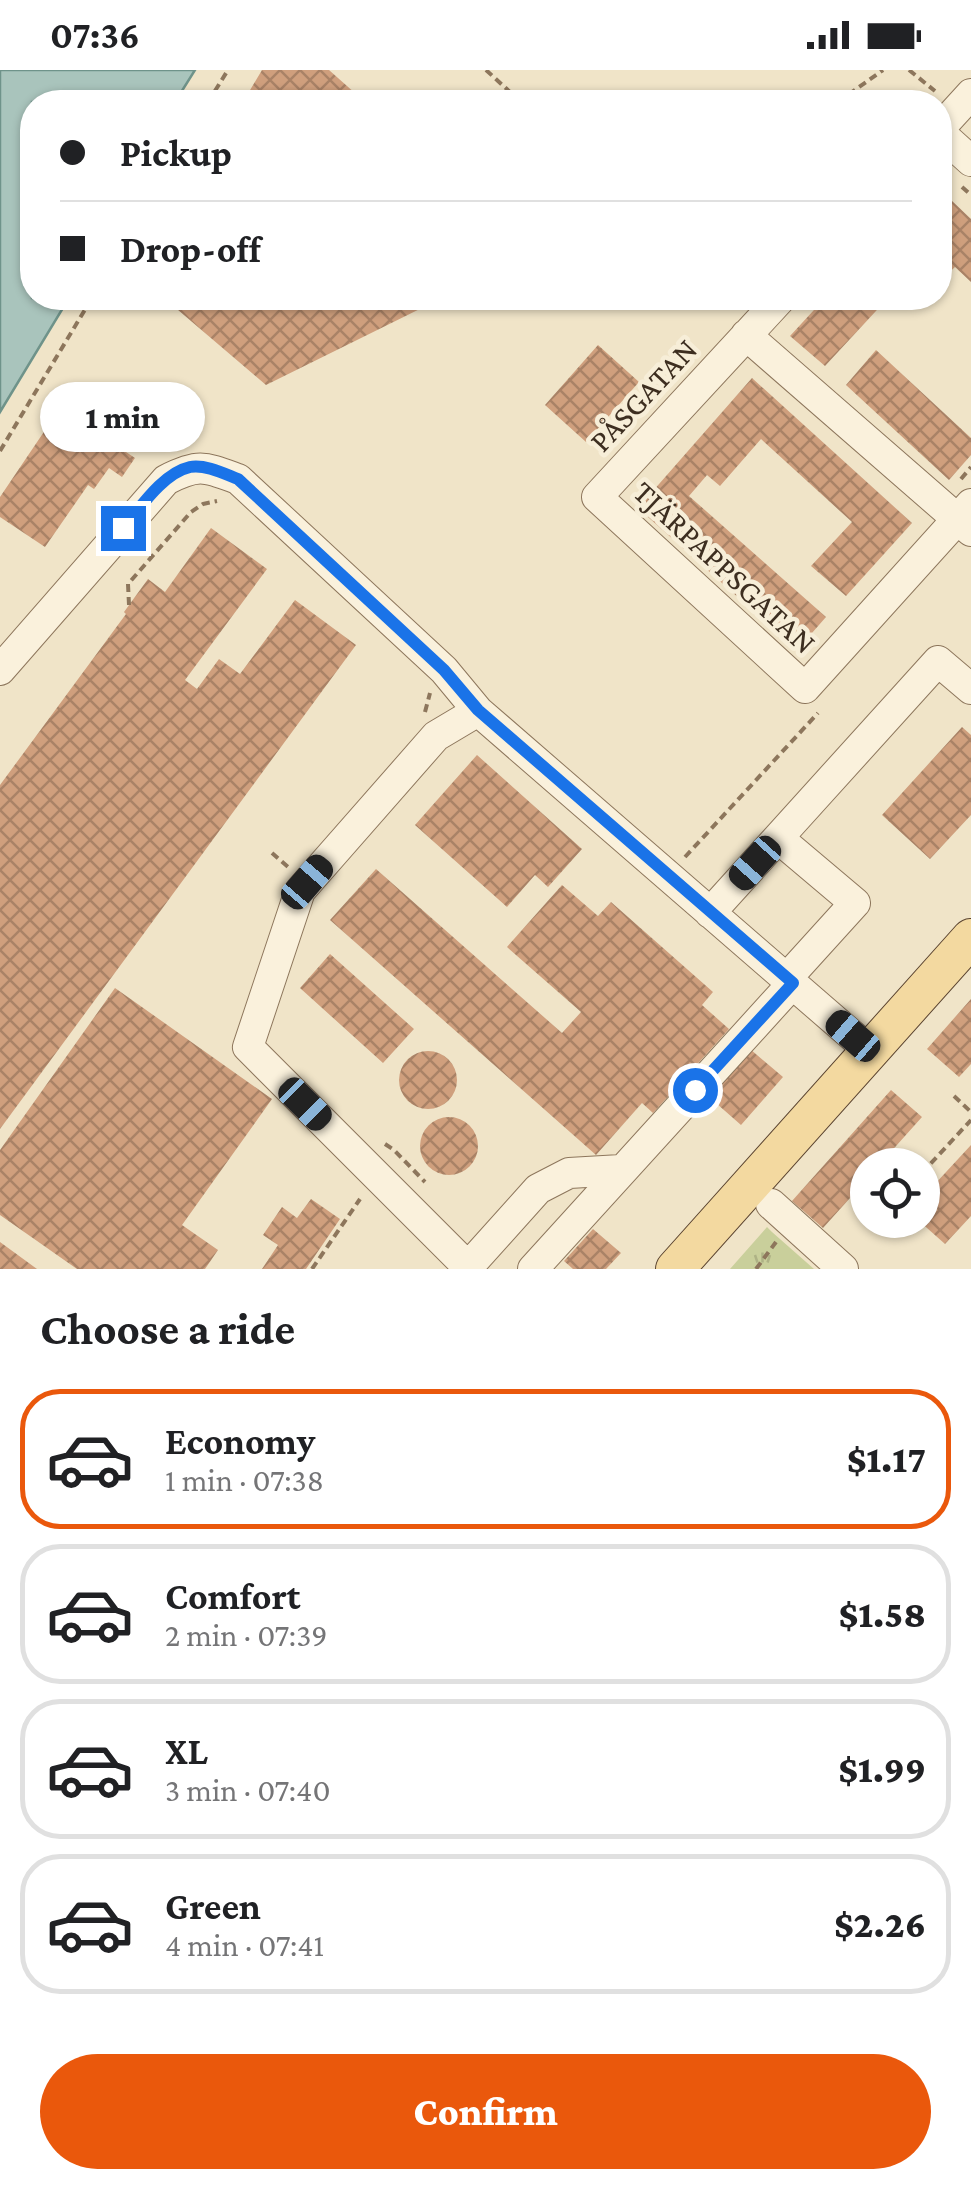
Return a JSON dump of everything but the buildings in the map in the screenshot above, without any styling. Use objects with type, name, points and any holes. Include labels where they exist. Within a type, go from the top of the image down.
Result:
[{"type":"main road","points":[[675,1269],[971,938]]},
{"type":"street","points":[[952,117],[971,161]]},
{"type":"street","name":"PÅSGATAN","points":[[597,497],[770,310]]},
{"type":"street","points":[[746,335],[967,518],[805,688]]},
{"type":"street","points":[[0,670],[166,480],[191,467],[238,479],[444,670],[478,710],[870,1051]]},
{"type":"street","name":"TJÄRPAPPSGATAN","points":[[597,497],[805,688]]},
{"type":"street","points":[[710,912],[938,661],[971,689]]},
{"type":"street","points":[[478,710],[436,736],[300,891],[248,1047],[467,1268],[538,1188],[568,1173],[621,1170]]},
{"type":"street","points":[[532,1269],[790,981],[854,903],[778,838]]},
{"type":"street","points":[[772,1204],[843,1269]]},
{"type":"path","points":[[486,70],[508,90]]},
{"type":"path","points":[[855,90],[883,70]]},
{"type":"path","points":[[909,70],[927,90]]},
{"type":"path","points":[[0,451],[85,310]]},
{"type":"path","points":[[668,876],[824,706],[805,688]]},
{"type":"path","points":[[954,1096],[971,1112]]},
{"type":"path","points":[[940,1154],[971,1120]]},
{"type":"path","points":[[312,1269],[394,1150]]},
{"type":"green space","points":[[767,1227],[772,1232],[814,1269],[730,1269]]},
{"type":"water","points":[[0,70],[195,70],[182,90],[20,90],[20,310],[62,310],[0,412]]},
{"type":"route","points":[[123,528],[166,480],[191,467],[238,479],[444,670],[478,710],[793,983],[695,1090]]}]
